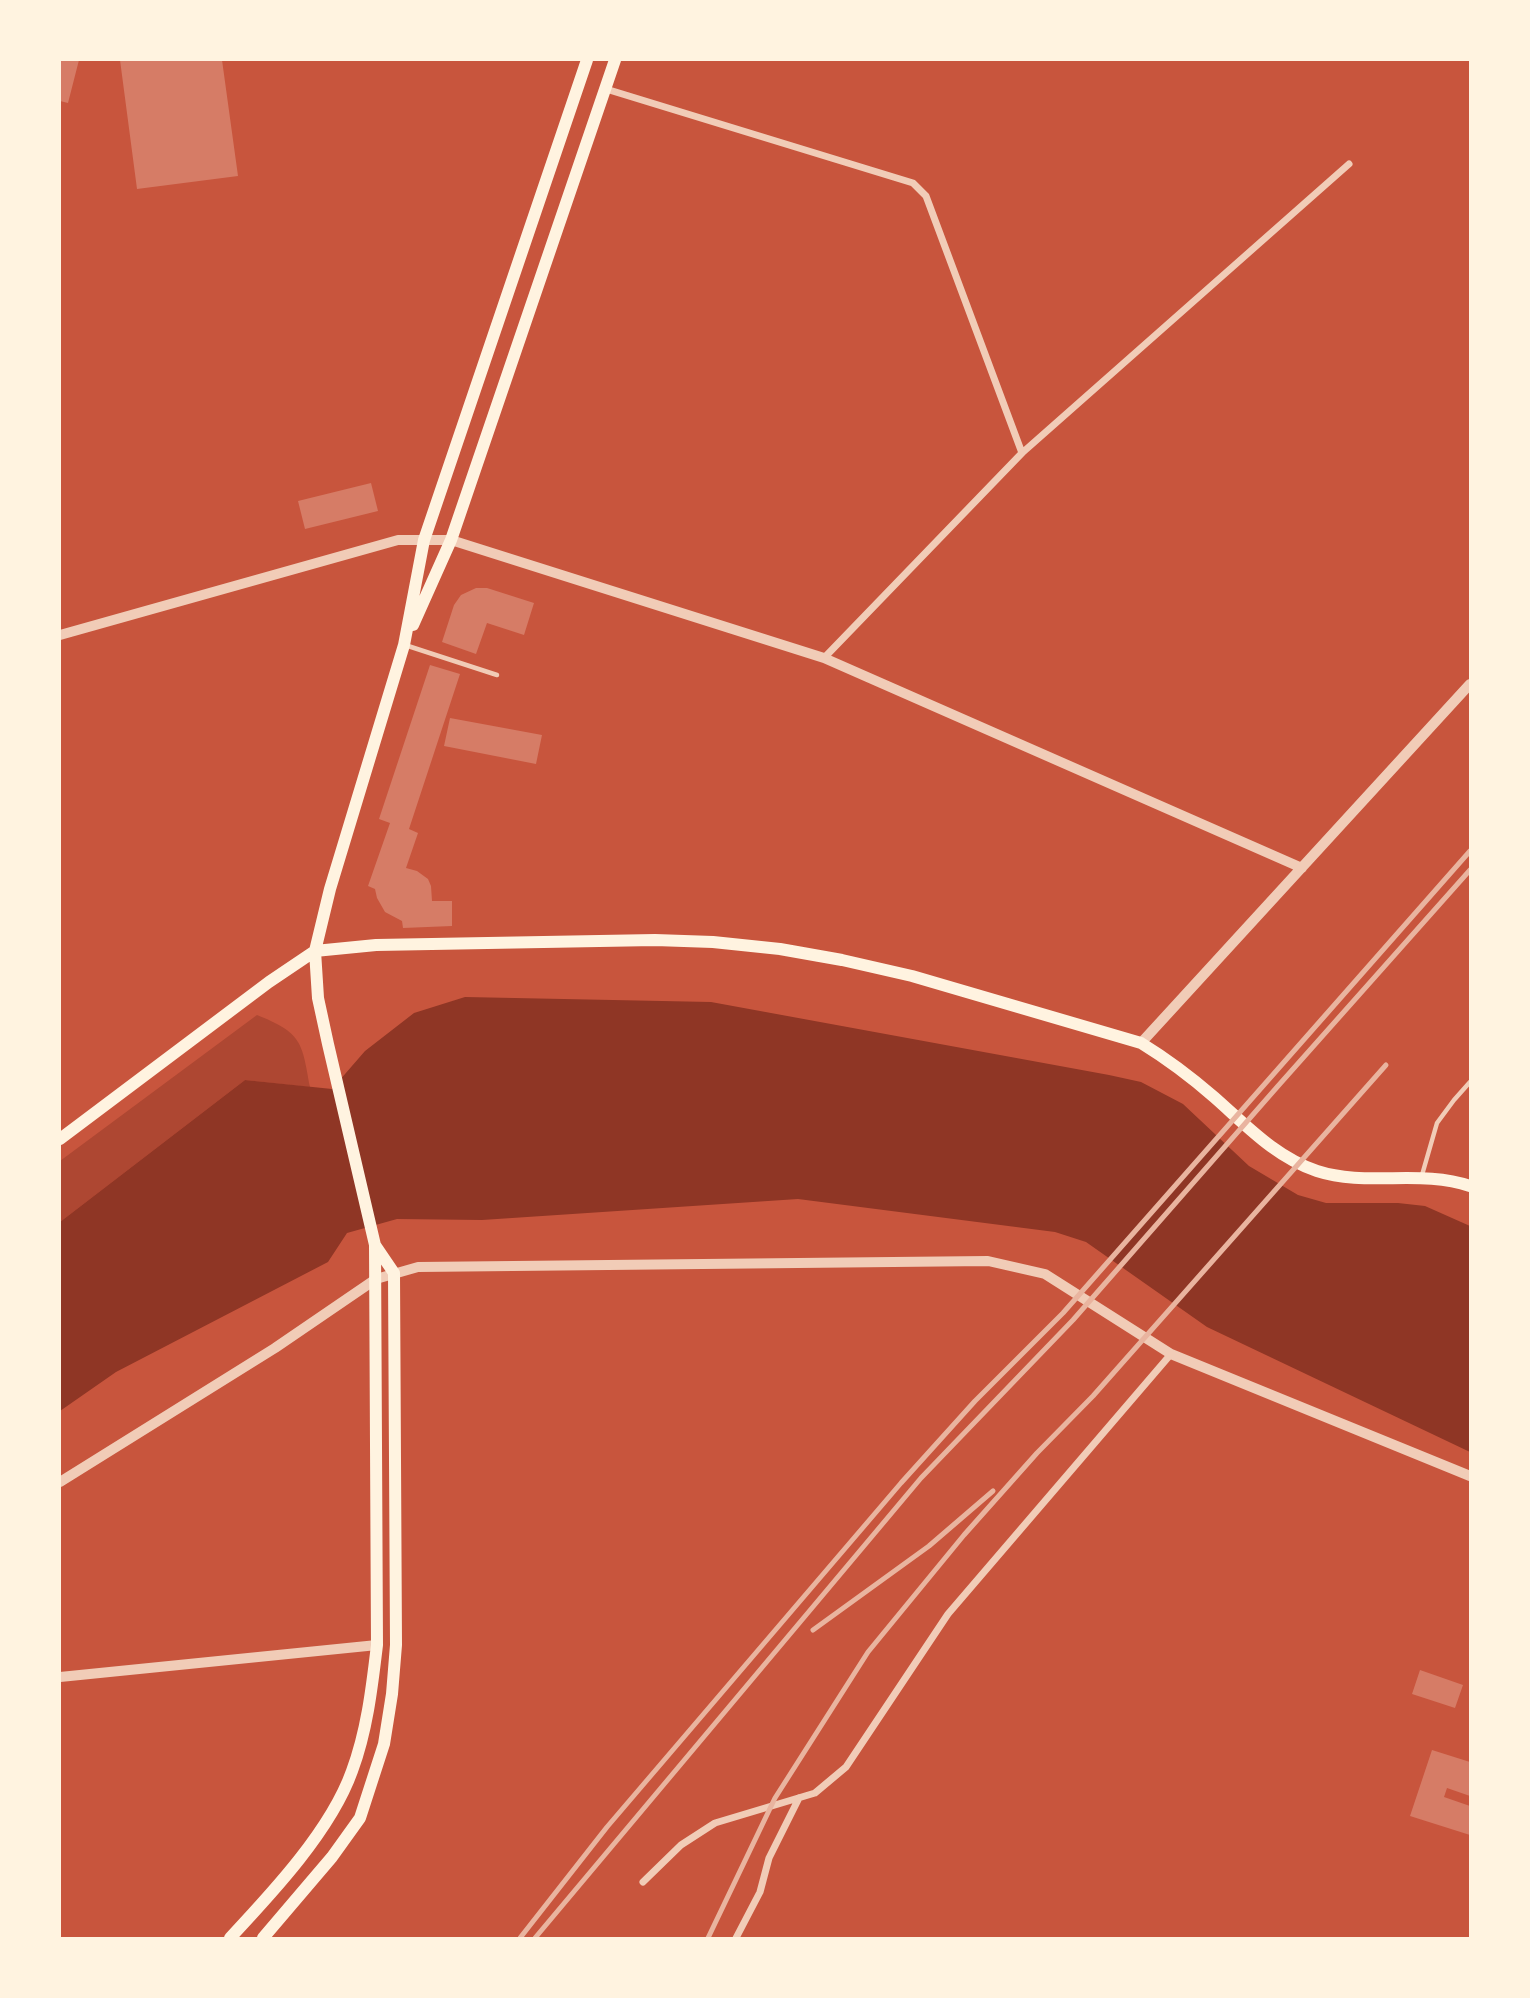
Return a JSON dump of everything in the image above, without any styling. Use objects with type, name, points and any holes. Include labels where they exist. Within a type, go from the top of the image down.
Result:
[{"type":"main road","points":[[230,1938],[310,1845],[337,1804],[352,1770],[361,1738],[372,1689],[377,1645],[375,1245],[318,998],[315,951],[330,889],[404,645],[424,540],[587,60]]},
{"type":"main road","points":[[404,645],[452,540],[615,60]]},
{"type":"main road","points":[[60,1139],[269,982],[315,951],[376,945],[656,940],[713,942],[780,949],[842,960],[912,976],[1142,1043],[1171,1061],[1290,1160],[1320,1172],[1350,1177],[1421,1178],[1458,1181],[1471,1186]]},
{"type":"main road","points":[[263,1938],[332,1857],[360,1818],[384,1744],[396,1645],[394,1273],[375,1245]]},
{"type":"street","points":[[606,89],[913,183],[926,197],[1023,453]]},
{"type":"street","points":[[824,657],[1023,453],[1349,164]]},
{"type":"street","points":[[60,635],[398,540],[452,540],[824,657],[1302,868]]},
{"type":"street","points":[[1142,1043],[1471,684]]},
{"type":"street","points":[[60,1482],[275,1348],[376,1279],[418,1266],[988,1261],[1045,1275],[1171,1354],[1471,1476]]},
{"type":"street","points":[[643,1882],[681,1845],[715,1823],[815,1793],[846,1768],[948,1614],[1171,1354]]},
{"type":"street","points":[[60,1677],[377,1645]]},
{"type":"street","points":[[736,1938],[760,1892],[769,1858],[799,1798]]},
{"type":"lane","points":[[404,645],[497,675]]},
{"type":"lane","points":[[1421,1178],[1437,1123],[1471,1082]]},
{"type":"shaded area","points":[[465,997],[711,1002],[1141,1082],[1183,1104],[1249,1166],[1298,1195],[1326,1203],[1398,1203],[1425,1206],[1470,1226],[1470,1452],[1207,1327],[1086,1242],[1055,1232],[798,1199],[482,1220],[397,1219],[347,1233],[328,1262],[116,1372],[60,1411],[60,1222],[245,1080],[332,1089],[365,1051],[414,1013]]},
{"type":"shaded area","points":[[257,1015],[283,1028],[297,1041],[305,1059],[310,1087],[245,1080],[60,1222],[60,1161]]},
{"type":"building","points":[[60,60],[79,60],[68,103],[60,101]]},
{"type":"building","points":[[120,60],[222,60],[238,176],[137,189]]},
{"type":"building","points":[[371,483],[378,511],[305,529],[298,501]]},
{"type":"building","points":[[476,588],[487,588],[534,603],[524,635],[487,623],[476,654],[442,642],[454,605],[461,595]]},
{"type":"building","points":[[430,665],[460,674],[409,829],[418,833],[406,868],[417,871],[428,879],[432,901],[452,901],[452,926],[403,928],[402,921],[385,912],[375,889],[368,886],[390,823],[379,819]]},
{"type":"building","points":[[450,718],[542,735],[536,764],[444,746]]},
{"type":"building","points":[[1420,1670],[1463,1685],[1455,1708],[1412,1694]]},
{"type":"building","points":[[1432,1750],[1470,1762],[1470,1796],[1447,1788],[1444,1797],[1470,1806],[1470,1835],[1410,1816]]},
{"type":"railway","points":[[520,1938],[607,1827],[901,1483],[975,1401],[1063,1313],[1470,851]]},
{"type":"railway","points":[[535,1938],[921,1478],[1073,1320],[1470,870]]},
{"type":"railway","points":[[708,1938],[775,1798],[868,1652],[964,1535],[1037,1453],[1093,1396],[1386,1065]]},
{"type":"railway","points":[[813,1630],[929,1546],[993,1491]]}]
